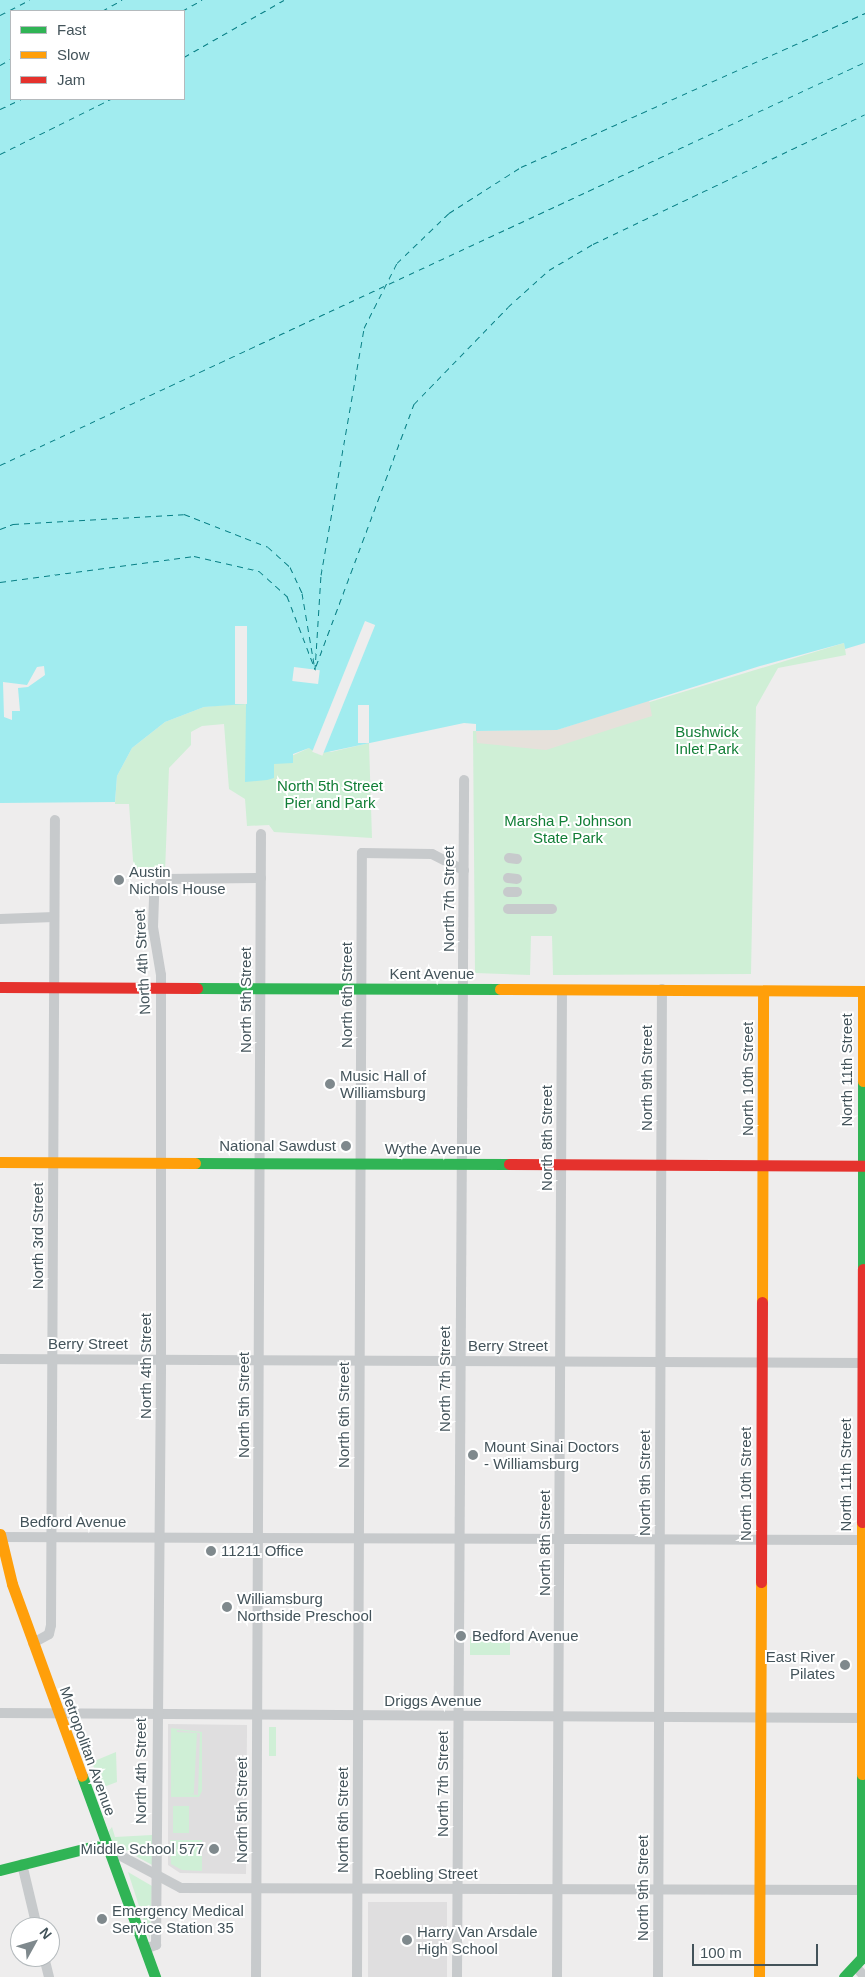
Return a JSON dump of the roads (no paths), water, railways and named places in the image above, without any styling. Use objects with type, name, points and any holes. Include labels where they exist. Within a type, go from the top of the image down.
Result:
[{"type":"main road","name":"Kent Avenue","points":[[0,987],[864,991]]},
{"type":"main road","name":"North 10th Street","points":[[759,1977],[763,991]]},
{"type":"main road","name":"North 11th Street","points":[[860,1960],[862,1890],[864,991]]},
{"type":"main road","name":"Wythe Avenue","points":[[0,1162],[863,1166]]},
{"type":"main road","name":"Metropolitan Avenue","points":[[0,1535],[33,1643],[155,1977]]},
{"type":"main road","name":"Roebling Street","points":[[0,1870],[95,1846],[108,1849]]},
{"type":"main road","points":[[844,1977],[860,1960]]},
{"type":"street","name":"North 7th Street","points":[[457,1977],[464,780]]},
{"type":"street","name":"North 3rd Street","points":[[33,1643],[49,1634],[51,1626],[55,820]]},
{"type":"street","name":"North 5th Street","points":[[256,1977],[261,834]]},
{"type":"street","name":"North 6th Street","points":[[357,1977],[362,853],[432,854],[464,870]]},
{"type":"street","name":"North 4th Street","points":[[145,1948],[156,1945],[156,1713],[162,1163],[161,988],[153,927],[156,883],[172,878],[261,878]]},
{"type":"street","points":[[508,909],[552,909]]},
{"type":"street","points":[[0,919],[54,917]]},
{"type":"street","name":"North 9th Street","points":[[658,1977],[662,989]]},
{"type":"street","name":"North 8th Street","points":[[558,1977],[562,990]]},
{"type":"street","name":"Berry Street","points":[[0,1359],[863,1363]]},
{"type":"street","name":"Bedford Avenue","points":[[0,1535],[51,1537],[863,1540]]},
{"type":"street","name":"Driggs Avenue","points":[[0,1713],[862,1718]]},
{"type":"street","name":"Roebling Street","points":[[108,1849],[156,1876],[182,1888],[658,1891],[862,1890]]},
{"type":"street","points":[[22,1864],[35,1917]]},
{"type":"street","points":[[860,1960],[865,1977]]},
{"type":"water","points":[[0,0],[865,0],[865,643],[845,649],[844,643],[760,666],[557,730],[476,731],[476,724],[464,723],[318,754],[309,748],[293,754],[293,763],[274,764],[274,778],[267,780],[245,782],[246,704],[204,707],[165,722],[132,748],[117,776],[115,802],[0,803]]},
{"type":"place","name":"Austin Nichols House","points":[[119,880]]},
{"type":"place","name":"Music Hall of Williamsburg","points":[[330,1084]]},
{"type":"place","name":"National Sawdust","points":[[346,1146]]},
{"type":"place","name":"Mount Sinai Doctors - Williamsburg","points":[[473,1455]]},
{"type":"place","name":"11211 Office","points":[[211,1551]]},
{"type":"place","name":"Williamsburg Northside Preschool","points":[[227,1607]]},
{"type":"place","name":"Bedford Avenue","points":[[461,1636]]},
{"type":"place","name":"East River Pilates","points":[[845,1665]]},
{"type":"place","name":"Middle School 577","points":[[214,1849]]},
{"type":"place","name":"Emergency Medical Service Station 35","points":[[102,1919]]},
{"type":"place","name":"Harry Van Arsdale High School","points":[[407,1940]]},
{"type":"park label","name":"Bushwick Inlet Park","points":[[707,740]]},
{"type":"park label","name":"North 5th Street Pier and Park","points":[[330,794]]},
{"type":"park label","name":"Marsha P. Johnson State Park","points":[[568,828]]}]
